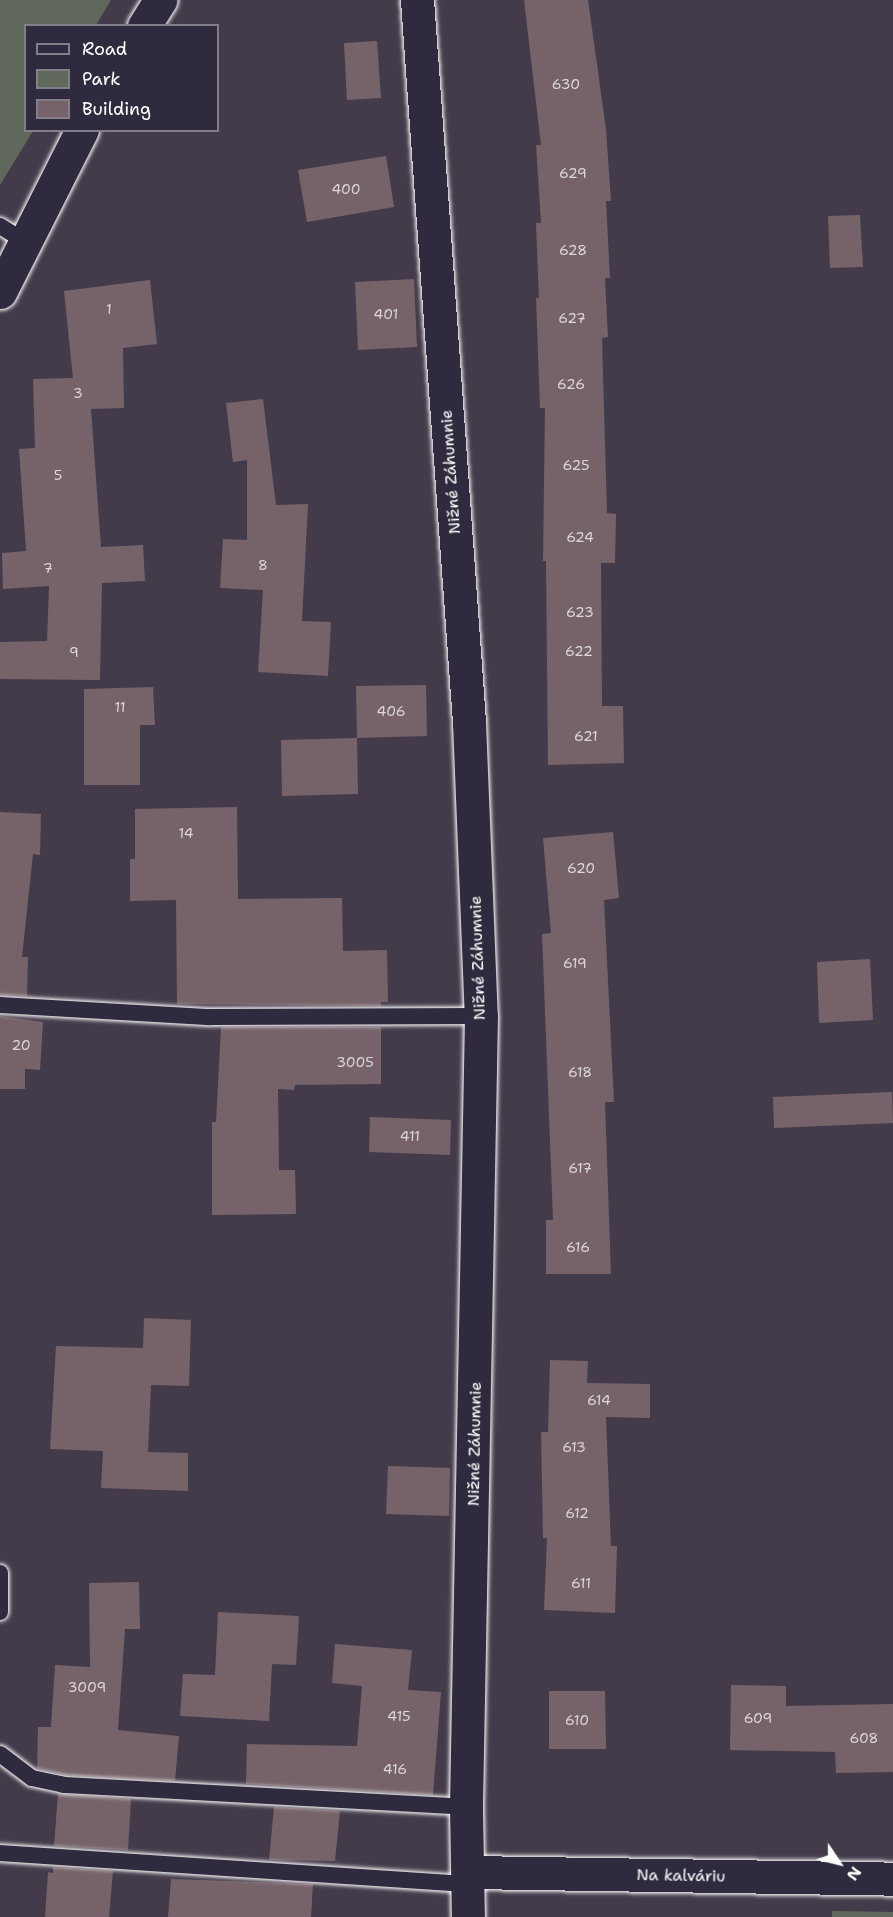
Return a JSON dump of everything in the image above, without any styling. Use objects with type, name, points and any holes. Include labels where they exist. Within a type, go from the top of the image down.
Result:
[{"type":"street","points":[[145,24],[159,0]]},
{"type":"street","name":"Nižné Záhumnie","points":[[417,0],[469,722],[481,1016],[466,1807],[468,1917]]},
{"type":"street","points":[[0,292],[12,233],[81,132]]},
{"type":"street","name":"Na kalváriu","points":[[469,1878],[893,1879]]},
{"type":"lane","points":[[0,1005],[211,1017],[481,1016]]},
{"type":"lane","points":[[0,1573],[0,1612]]},
{"type":"lane","points":[[0,1754],[32,1778],[64,1785],[466,1807]]},
{"type":"lane","points":[[0,1853],[469,1878]]},
{"type":"green space","points":[[0,0],[111,0],[97,24],[24,24],[24,132],[32,132],[0,185]]},
{"type":"green space","points":[[832,1911],[893,1912],[893,1917],[832,1917]]},
{"type":"building","points":[[524,0],[588,0],[606,129],[611,201],[606,201],[610,278],[605,278],[608,337],[602,338],[607,513],[616,514],[615,563],[601,563],[602,706],[623,706],[624,763],[548,765],[546,561],[543,561],[545,408],[540,408],[536,298],[539,298],[536,223],[541,223],[536,145],[541,145]]},
{"type":"building","points":[[377,41],[381,98],[347,100],[344,43]]},
{"type":"building","points":[[386,156],[394,207],[307,222],[298,170]]},
{"type":"building","points":[[860,215],[863,267],[830,268],[828,216]]},
{"type":"building","points":[[414,279],[417,347],[358,350],[355,282]]},
{"type":"building","points":[[150,280],[157,344],[123,348],[124,408],[91,409],[101,547],[143,545],[145,581],[102,583],[100,680],[0,679],[0,642],[47,641],[49,586],[3,589],[2,553],[26,551],[19,449],[35,448],[33,379],[73,378],[64,291]]},
{"type":"building","points":[[263,399],[276,505],[308,504],[302,621],[331,622],[328,676],[258,672],[263,590],[220,588],[223,539],[247,540],[247,460],[233,462],[226,403]]},
{"type":"building","points":[[426,685],[427,736],[357,738],[356,686]]},
{"type":"building","points":[[153,687],[155,725],[140,725],[140,785],[84,785],[84,689]]},
{"type":"building","points":[[357,738],[358,794],[282,796],[281,740]]},
{"type":"building","points":[[237,807],[238,899],[342,898],[343,951],[387,950],[388,1002],[381,1002],[381,1006],[177,1004],[176,900],[130,901],[130,859],[135,859],[135,809]]},
{"type":"building","points":[[0,812],[41,814],[40,855],[33,854],[22,957],[28,957],[27,996],[0,995]]},
{"type":"building","points":[[613,832],[619,898],[604,900],[614,1102],[605,1102],[611,1274],[546,1274],[546,1220],[553,1220],[542,934],[551,933],[543,838]]},
{"type":"building","points":[[870,959],[873,1020],[819,1023],[817,962]]},
{"type":"building","points":[[0,1016],[43,1022],[40,1070],[25,1069],[25,1089],[0,1089]]},
{"type":"building","points":[[221,1027],[381,1027],[381,1084],[295,1085],[294,1090],[278,1089],[279,1170],[295,1170],[296,1214],[212,1215],[212,1122],[216,1122]]},
{"type":"building","points":[[892,1092],[893,1123],[774,1128],[773,1097]]},
{"type":"building","points":[[370,1117],[451,1120],[450,1155],[369,1152]]},
{"type":"building","points":[[144,1318],[191,1320],[189,1386],[151,1385],[148,1452],[188,1453],[188,1491],[101,1488],[103,1451],[50,1449],[56,1346],[143,1348]]},
{"type":"building","points":[[550,1360],[588,1361],[587,1383],[650,1384],[650,1418],[606,1417],[611,1546],[617,1546],[615,1613],[544,1610],[547,1538],[543,1538],[541,1432],[548,1432]]},
{"type":"building","points":[[388,1466],[450,1468],[449,1516],[386,1514]]},
{"type":"building","points":[[139,1582],[140,1629],[125,1629],[118,1730],[179,1736],[175,1781],[65,1775],[37,1768],[38,1727],[51,1727],[55,1665],[90,1667],[89,1583]]},
{"type":"building","points":[[218,1612],[299,1616],[296,1665],[272,1664],[269,1721],[180,1716],[183,1674],[215,1675]]},
{"type":"building","points":[[335,1644],[412,1650],[408,1690],[441,1692],[433,1795],[246,1784],[247,1744],[357,1746],[362,1686],[332,1683]]},
{"type":"building","points":[[731,1685],[786,1686],[786,1706],[893,1704],[893,1772],[836,1773],[835,1752],[730,1750]]},
{"type":"building","points":[[549,1691],[605,1691],[606,1749],[549,1749]]},
{"type":"building","points":[[58,1794],[131,1799],[128,1850],[54,1846]]},
{"type":"building","points":[[274,1807],[340,1811],[335,1861],[269,1860]]},
{"type":"building","points":[[53,1867],[113,1871],[109,1917],[45,1917],[48,1872],[53,1873]]},
{"type":"building","points":[[171,1879],[313,1884],[311,1917],[168,1917]]}]
